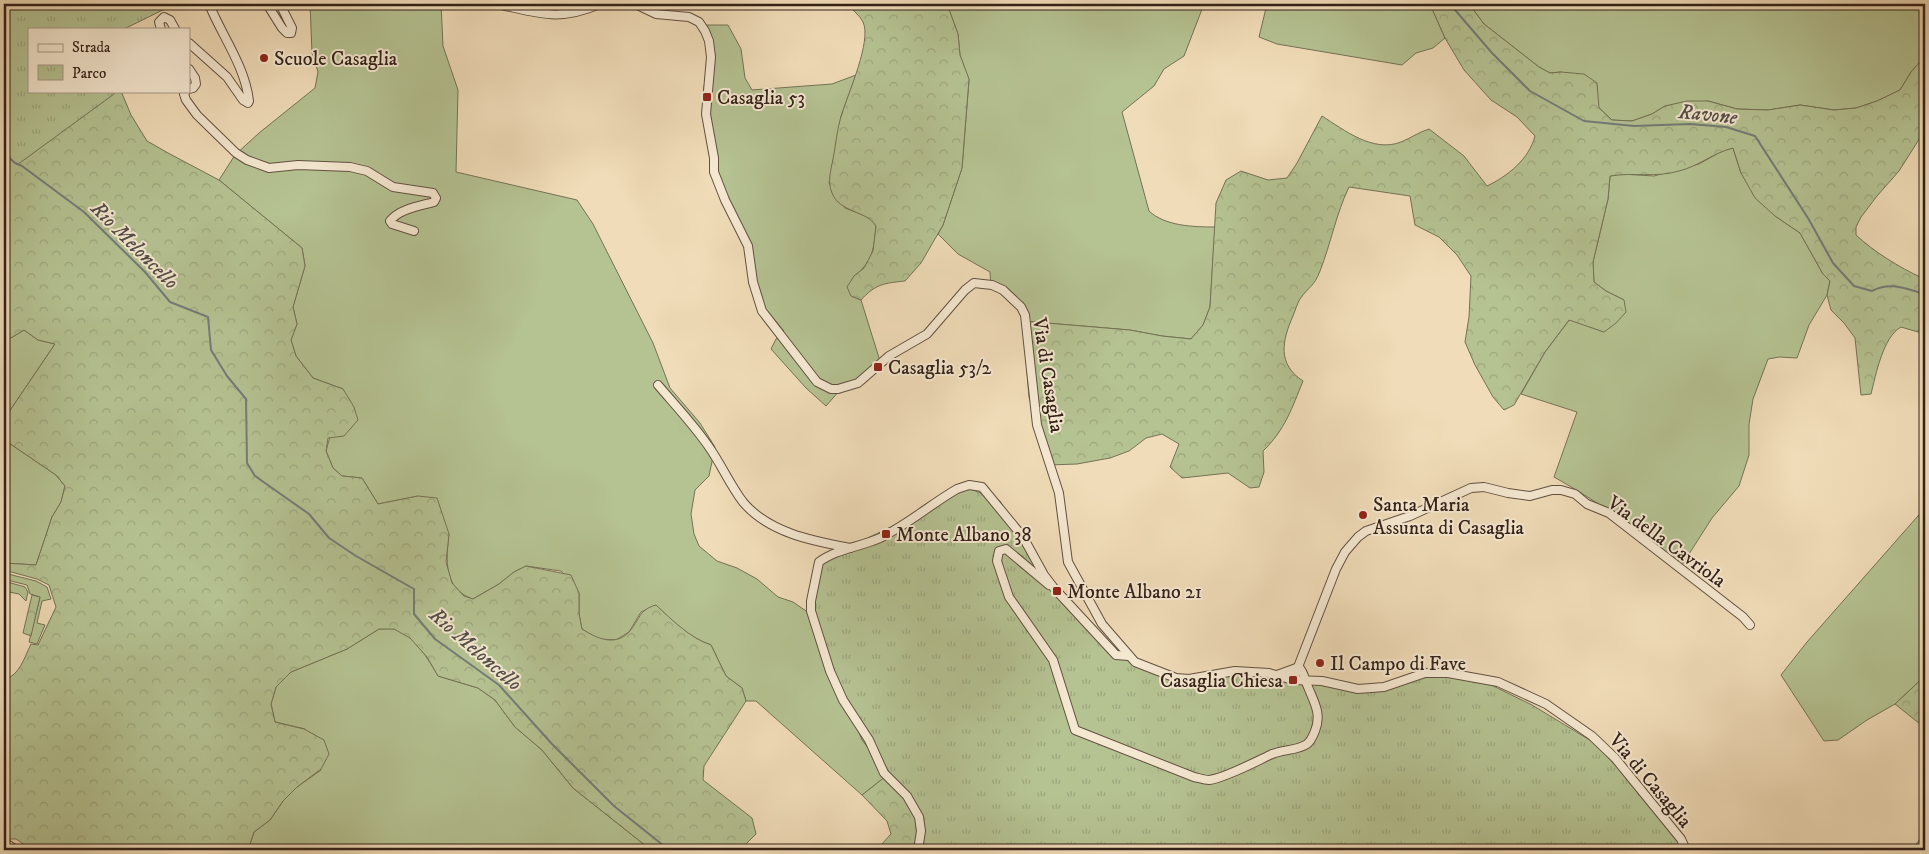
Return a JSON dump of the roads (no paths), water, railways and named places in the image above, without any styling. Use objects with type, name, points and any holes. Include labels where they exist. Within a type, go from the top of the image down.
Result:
[{"type":"street","points":[[190,44],[227,77],[243,100],[248,103],[246,87],[235,57],[209,4]]},
{"type":"street","points":[[267,4],[282,28],[287,33],[291,33],[292,28],[280,4]]},
{"type":"street","points":[[496,4],[553,16],[573,13],[600,4]]},
{"type":"street","name":"Via di Casaglia","points":[[635,4],[656,14],[689,17],[699,22],[709,41],[711,58],[706,114],[714,158],[714,172],[725,200],[748,246],[753,282],[762,311],[818,382],[838,389],[858,383],[889,356],[927,334],[965,290],[974,283],[992,285],[1003,290],[1021,307],[1027,329],[1037,426],[1059,493],[1068,562],[1102,624],[1135,662],[1176,678],[1189,679],[1235,671],[1268,672],[1293,680],[1322,681],[1358,690],[1384,687],[1425,673],[1448,673],[1498,682],[1546,704],[1592,736],[1615,758],[1681,839],[1686,850]]},
{"type":"street","points":[[161,28],[159,22],[164,17],[170,20],[174,28]]},
{"type":"street","points":[[190,70],[195,78],[196,84],[190,89]]},
{"type":"street","points":[[186,92],[184,94],[186,100],[197,115],[236,153],[247,160],[269,168],[298,165],[357,168],[380,177],[393,187],[433,193],[436,198],[434,202],[410,209],[393,217],[390,221],[392,224],[414,232]]},
{"type":"street","points":[[658,384],[709,446],[744,502],[760,518],[780,530],[852,548]]},
{"type":"street","points":[[918,850],[921,831],[919,817],[907,796],[884,773],[869,740],[842,700],[830,671],[810,601],[819,562],[828,555],[882,537],[957,489],[969,484],[982,487],[1023,537],[1044,575],[1054,588],[1116,655],[1129,656]]},
{"type":"street","name":"Via della Cavriola","points":[[1293,680],[1306,642],[1344,552],[1366,531],[1410,516],[1470,488],[1484,487],[1530,496],[1552,490],[1575,494],[1587,504],[1609,513],[1743,617],[1750,625]]},
{"type":"street","points":[[1054,588],[1040,579],[1006,549],[999,551],[997,561],[1009,597],[1053,660],[1076,730],[1086,736],[1194,777],[1210,780],[1240,769],[1278,751],[1298,748],[1308,743],[1317,726],[1319,716],[1317,706],[1305,680],[1305,674],[1298,667],[1277,675]]},
{"type":"street","points":[[4,842],[16,850]]},
{"type":"waterway","name":"Ravone","points":[[1450,4],[1492,53],[1530,91],[1584,121],[1634,126],[1690,124],[1726,127],[1755,136],[1808,218],[1833,263],[1854,286],[1872,291],[1892,286],[1925,294]]},
{"type":"waterway","name":"Rio Meloncello","points":[[4,153],[15,163],[22,166],[84,212],[145,272],[170,302],[208,317],[211,350],[227,376],[246,399],[247,463],[255,476],[309,514],[329,538],[356,556],[414,589],[414,614],[435,639],[499,685],[552,744],[614,806],[669,850]]},
{"type":"place","name":"Scuole Casaglia","points":[[264,58]]},
{"type":"place","name":"Casaglia 53","points":[[707,97]]},
{"type":"place","name":"Casaglia 53/2","points":[[878,367]]},
{"type":"place","name":"Santa Maria Assunta di Casaglia","points":[[1363,515]]},
{"type":"place","name":"Monte Albano 38","points":[[886,534]]},
{"type":"place","name":"Monte Albano 21","points":[[1057,591]]},
{"type":"place","name":"Il Campo di Fave","points":[[1320,663]]},
{"type":"place","name":"Casaglia Chiesa","points":[[1293,680]]}]
